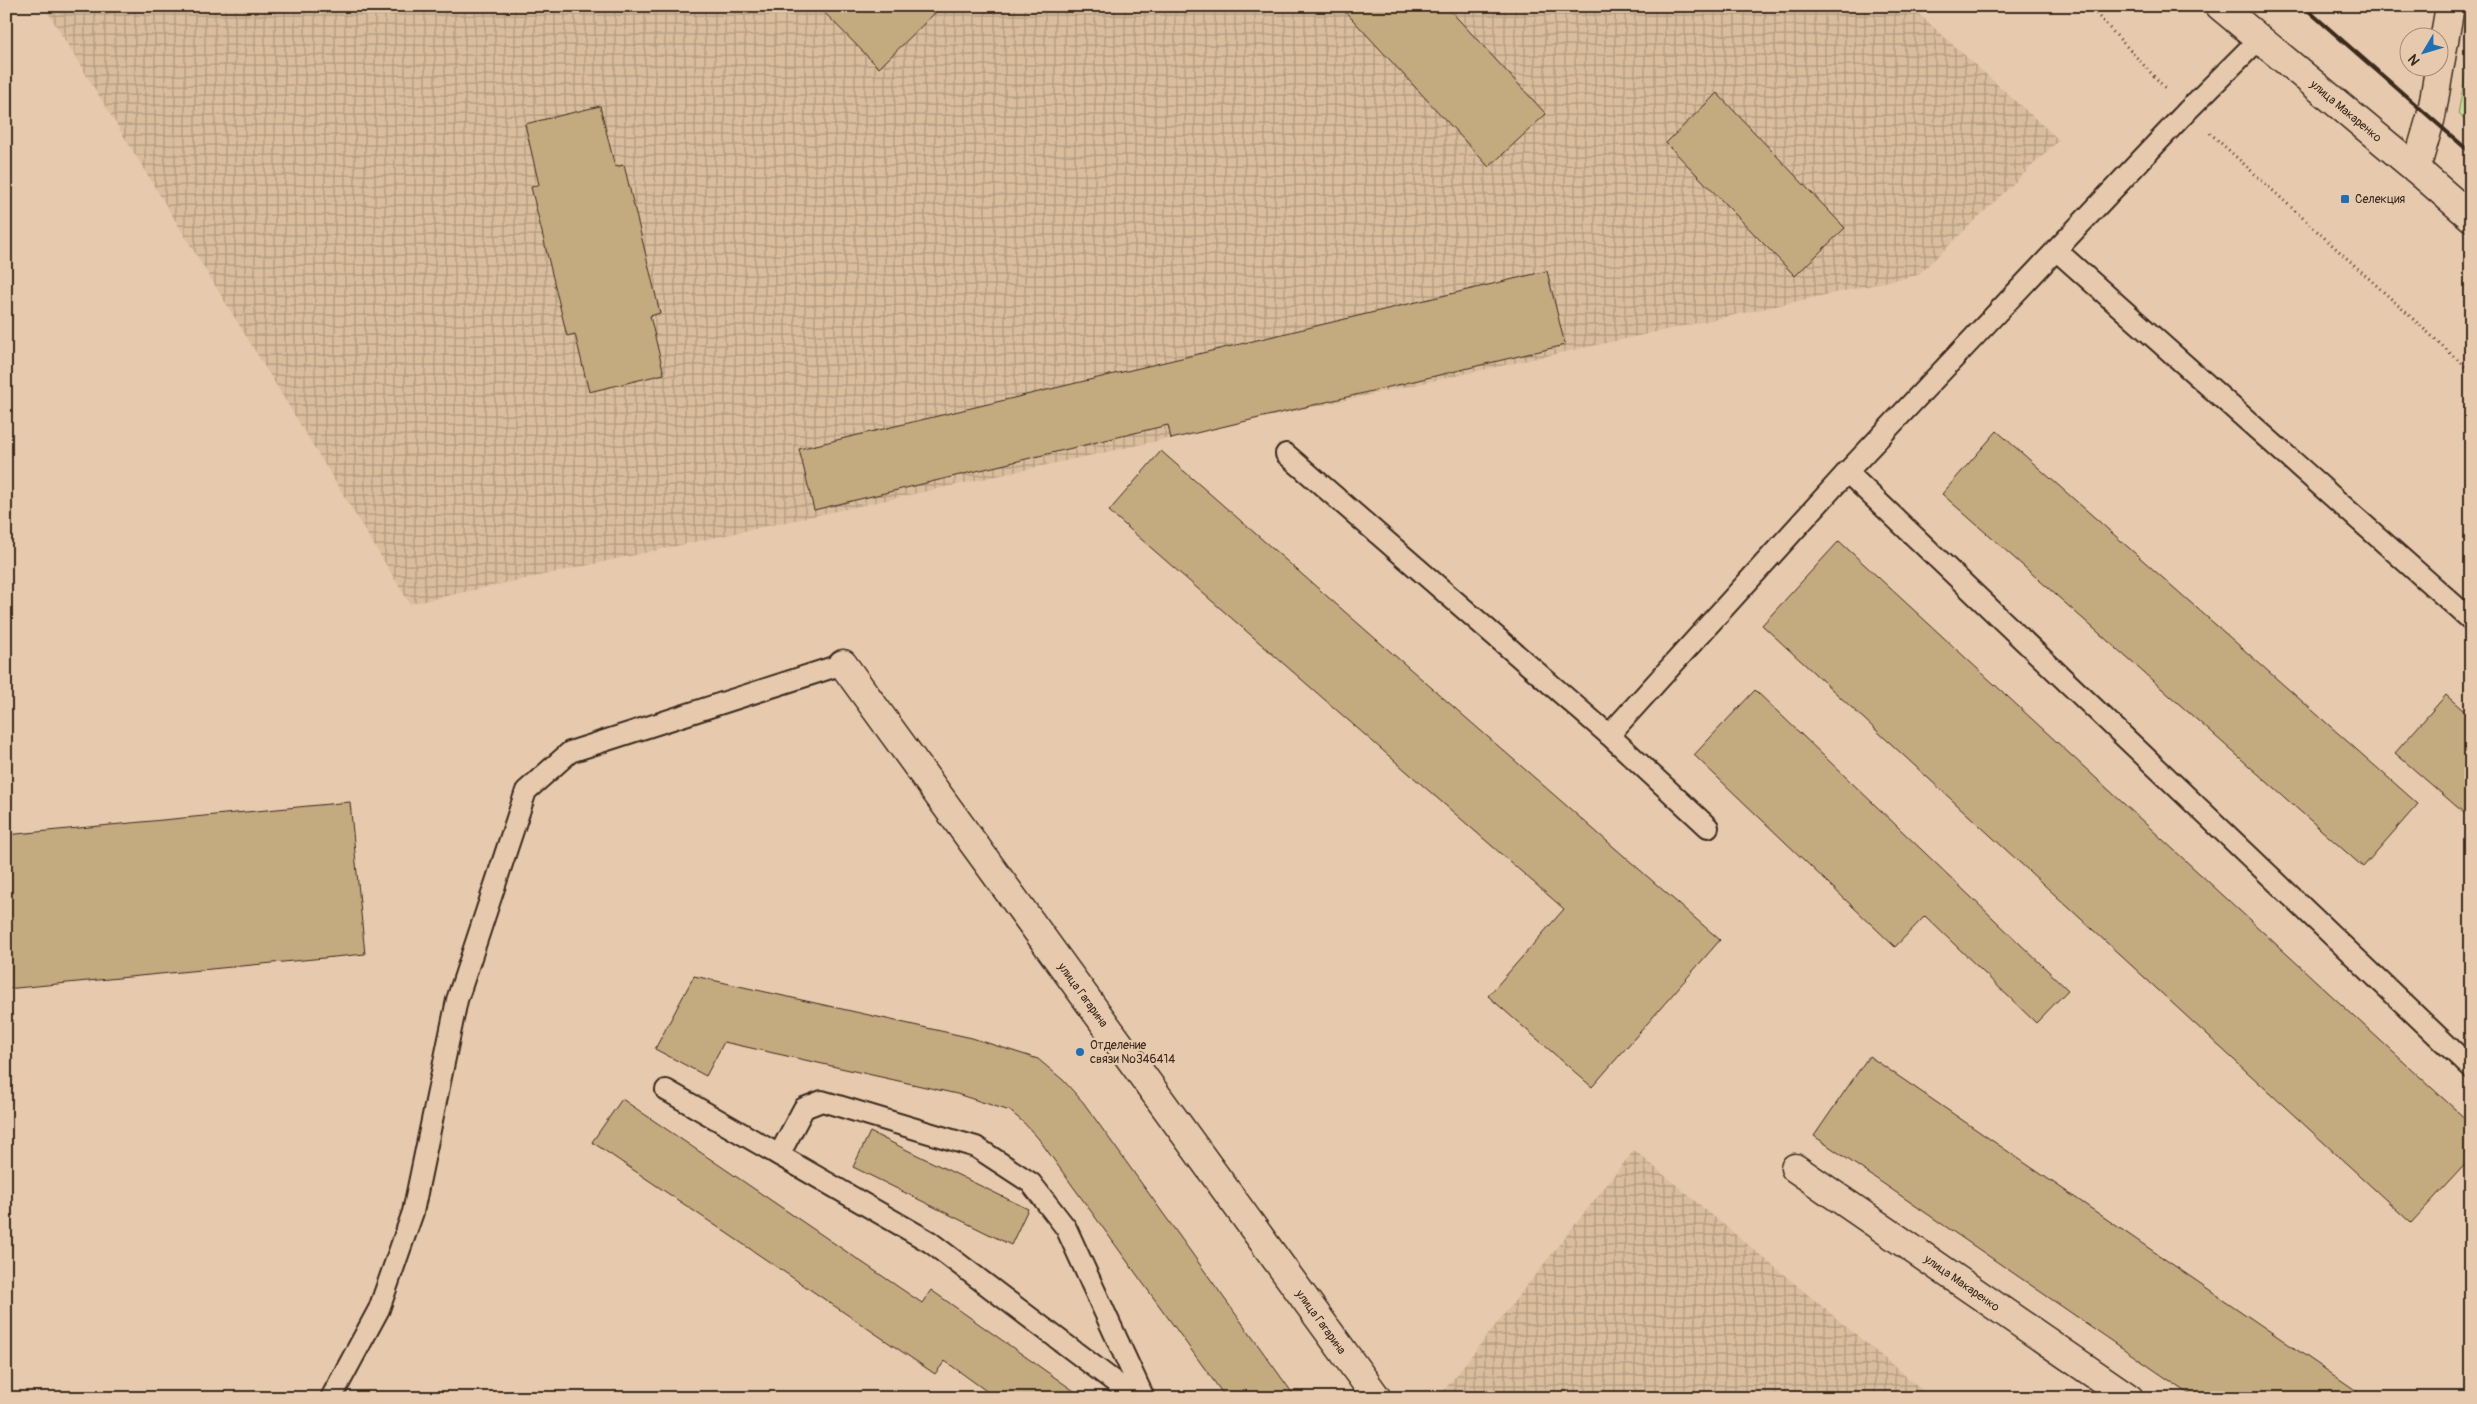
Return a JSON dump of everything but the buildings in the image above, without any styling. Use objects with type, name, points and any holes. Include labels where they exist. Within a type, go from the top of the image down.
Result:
[{"type":"street","name":"улица Макаренко","points":[[2220,6],[2471,217]]},
{"type":"street","points":[[2416,169],[2431,118],[2450,6]]},
{"type":"street","name":"улица Гагарина","points":[[843,664],[1377,1398]]},
{"type":"street","name":"улица Макаренко","points":[[1795,1168],[2128,1398]]},
{"type":"lane","points":[[1609,735],[1847,472],[2187,111],[2259,38]]},
{"type":"lane","points":[[2056,250],[2471,620]]},
{"type":"lane","points":[[1286,454],[1609,735],[1708,827]]},
{"type":"lane","points":[[1847,472],[2471,1068]]},
{"type":"lane","points":[[330,1398],[379,1310],[413,1212],[457,1000],[526,791],[570,752],[843,664]]},
{"type":"lane","points":[[666,1090],[930,1242],[1136,1398]]},
{"type":"lane","points":[[780,1155],[804,1108],[822,1101],[976,1147],[1031,1183],[1066,1228],[1144,1398]]},
{"type":"path","points":[[2088,6],[2187,111],[2471,372]]},
{"type":"shaded area","points":[[44,6],[1910,6],[2059,140],[1918,275],[410,604]]},
{"type":"shaded area","points":[[1634,1150],[1932,1398],[1445,1398],[1442,1393]]},
{"type":"green space","points":[[2471,45],[2471,126],[2458,114]]},
{"type":"railway","points":[[2303,6],[2471,153]]},
{"type":"place","name":"Селекция","points":[[2345,199]]},
{"type":"place","name":"Отделение связи №346414","points":[[1080,1052]]}]
